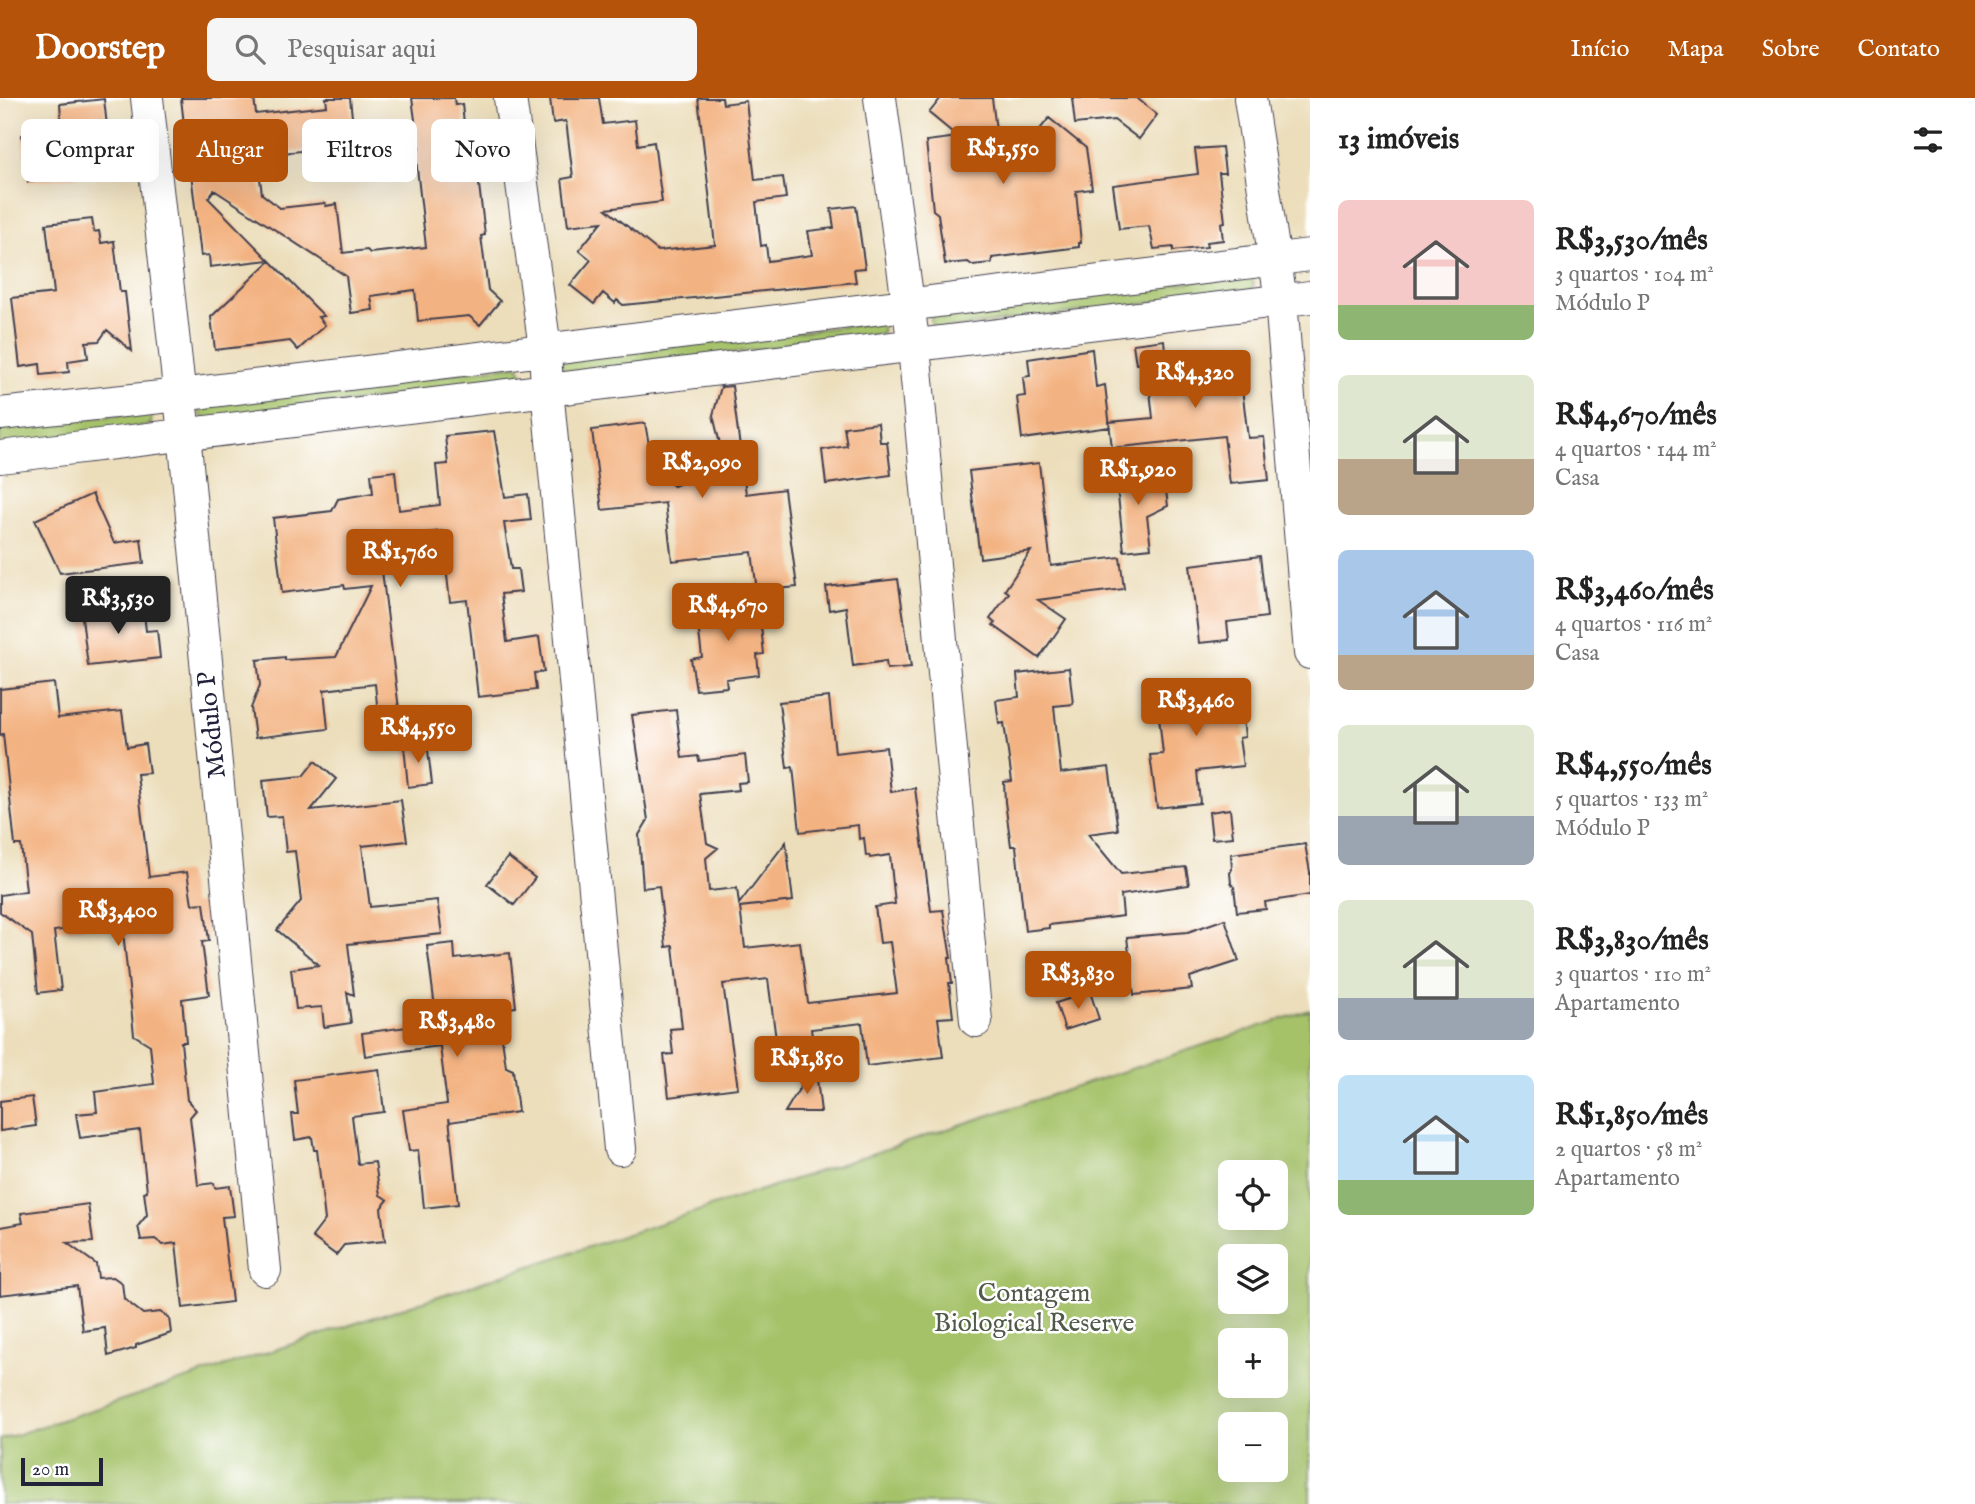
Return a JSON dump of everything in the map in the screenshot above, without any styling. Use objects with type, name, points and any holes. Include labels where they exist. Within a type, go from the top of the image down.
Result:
[{"type":"street","name":"Módulo P","points":[[147,98],[184,434],[265,1270]]},
{"type":"street","points":[[510,98],[545,348],[620,1149]]},
{"type":"street","points":[[880,98],[914,347],[975,1021]]},
{"type":"street","points":[[1250,98],[1274,259],[1295,299],[1310,653]]},
{"type":"street","points":[[0,414],[180,395],[1310,255]]},
{"type":"street","points":[[0,457],[1295,299]]},
{"type":"green space","points":[[1249,274],[1254,284],[1252,290],[935,330],[930,320],[933,314]]},
{"type":"green space","points":[[883,322],[882,334],[565,374],[561,369],[562,358]]},
{"type":"green space","points":[[518,365],[523,375],[521,381],[204,421],[199,411],[201,405]]},
{"type":"green space","points":[[152,413],[151,425],[0,447],[0,424]]},
{"type":"green space","name":"Contagem Biological Reserve","points":[[1310,1010],[1310,1504],[0,1504],[0,1440]]},
{"type":"building","points":[[181,98],[254,98],[256,114],[327,106],[326,98],[350,98],[352,119],[302,119],[302,151],[288,152],[288,119],[183,119]]},
{"type":"building","points":[[412,98],[454,98],[455,105],[462,104],[464,119],[431,119],[431,182],[479,182],[485,235],[481,236],[488,290],[500,301],[480,325],[469,316],[418,321],[415,290],[371,296],[373,310],[351,313],[346,276],[214,190],[208,198],[269,260],[210,267],[209,255],[201,256],[192,182],[260,182],[262,194],[280,208],[337,204],[343,253],[426,247],[417,168],[417,119]]},
{"type":"building","points":[[550,98],[599,98],[603,124],[635,120],[638,145],[654,142],[662,202],[606,209],[658,251],[715,245],[698,98],[722,98],[723,104],[746,101],[755,180],[783,177],[786,198],[756,202],[761,246],[766,245],[768,261],[812,255],[808,231],[834,228],[831,209],[856,206],[865,268],[854,269],[856,282],[623,305],[617,300],[615,303],[603,293],[594,304],[570,285],[591,260],[579,250],[602,222],[568,226],[562,179],[573,177],[566,121],[553,123]]},
{"type":"building","points":[[941,98],[992,98],[997,138],[1037,133],[1049,118],[1086,148],[1092,189],[1076,191],[1081,243],[1079,247],[992,258],[992,263],[945,264],[938,214],[933,210],[926,141],[958,137],[929,113]]},
{"type":"building","points":[[1072,98],[1137,98],[1157,115],[1139,139],[1114,120],[1075,124]]},
{"type":"building","points":[[104,99],[106,119],[61,119],[60,104]]},
{"type":"building","points":[[1222,147],[1225,173],[1219,173],[1225,222],[1221,223],[1223,240],[1206,242],[1207,247],[1173,251],[1173,247],[1154,249],[1149,226],[1119,229],[1113,185],[1198,174],[1195,149]]},
{"type":"building","points":[[92,219],[94,232],[99,231],[101,243],[114,241],[120,292],[125,292],[132,351],[107,330],[99,341],[86,342],[88,358],[68,361],[69,372],[41,375],[40,364],[20,367],[12,298],[54,293],[46,224]]},
{"type":"building","points":[[270,261],[324,316],[318,317],[325,325],[298,350],[290,341],[215,350],[211,317]]},
{"type":"building","points":[[1164,340],[1166,361],[1136,364],[1133,344]]},
{"type":"building","points":[[1092,349],[1096,387],[1105,385],[1110,427],[1022,439],[1017,397],[1025,396],[1023,377],[1030,376],[1028,359]]},
{"type":"building","points":[[1226,354],[1230,381],[1241,380],[1248,438],[1264,437],[1269,480],[1230,484],[1224,436],[1112,448],[1109,422],[1153,418],[1147,364]]},
{"type":"building","points":[[732,386],[746,494],[784,489],[797,587],[757,591],[752,552],[672,561],[665,503],[602,510],[592,430],[645,423],[654,472],[674,486],[725,465],[713,415],[721,387]]},
{"type":"building","points":[[878,423],[880,442],[887,442],[891,475],[826,484],[822,450],[847,446],[844,427]]},
{"type":"building","points":[[494,431],[505,497],[528,494],[531,520],[504,523],[511,569],[518,569],[521,592],[501,594],[507,642],[539,637],[544,672],[534,673],[536,690],[478,697],[467,600],[450,602],[442,531],[378,538],[403,742],[381,744],[375,684],[324,690],[328,729],[255,738],[251,708],[260,685],[257,660],[336,657],[371,586],[345,589],[344,585],[282,593],[273,518],[332,511],[338,499],[373,493],[371,474],[395,471],[399,510],[440,505],[436,465],[448,464],[445,436]]},
{"type":"building","points":[[1039,463],[1051,566],[1120,557],[1124,589],[1038,600],[1066,619],[1039,658],[993,625],[995,623],[990,619],[1009,593],[1005,590],[1031,551],[980,558],[969,471]]},
{"type":"building","points":[[1115,468],[1165,483],[1168,506],[1147,516],[1151,548],[1124,551]]},
{"type":"building","points":[[92,494],[114,543],[141,539],[144,563],[60,573],[35,520]]},
{"type":"building","points":[[1260,556],[1267,617],[1227,622],[1229,640],[1199,643],[1190,565]]},
{"type":"building","points":[[898,579],[911,667],[887,669],[886,661],[853,666],[846,607],[829,610],[826,587]]},
{"type":"building","points":[[758,598],[764,654],[757,655],[759,675],[726,679],[727,687],[696,690],[691,659],[702,657],[696,608]]},
{"type":"building","points":[[143,604],[146,631],[157,630],[160,658],[88,666],[81,610]]},
{"type":"building","points":[[1069,668],[1073,704],[1054,706],[1061,773],[1109,767],[1118,830],[1088,834],[1121,874],[1186,867],[1189,885],[1121,895],[1123,916],[1049,925],[1049,928],[1025,931],[1016,846],[1011,846],[1005,802],[1004,782],[1012,781],[1004,723],[999,724],[996,700],[1019,697],[1017,674]]},
{"type":"building","points":[[1239,680],[1245,737],[1239,738],[1243,766],[1197,771],[1200,803],[1157,808],[1150,755],[1163,754],[1156,689]]},
{"type":"building","points":[[54,683],[58,718],[122,711],[127,747],[145,744],[149,773],[137,774],[149,877],[187,872],[192,904],[204,903],[209,941],[202,942],[209,995],[182,999],[186,1042],[181,1042],[187,1100],[196,1110],[190,1117],[198,1185],[214,1183],[215,1188],[230,1186],[234,1216],[222,1217],[232,1302],[183,1308],[176,1243],[163,1245],[155,1239],[141,1240],[138,1226],[147,1215],[144,1192],[147,1191],[140,1130],[80,1138],[76,1114],[97,1112],[95,1092],[154,1084],[150,1045],[134,1035],[122,922],[54,931],[61,990],[38,993],[32,935],[0,912],[0,895],[26,891],[21,845],[15,845],[3,734],[0,735],[0,689]]},
{"type":"building","points":[[829,697],[835,753],[886,747],[891,792],[915,788],[931,911],[943,910],[951,958],[952,983],[949,983],[953,1017],[938,1018],[943,1057],[867,1066],[862,1023],[811,1029],[815,1058],[779,1062],[768,979],[723,984],[738,1088],[669,1097],[664,1055],[673,1054],[670,1029],[682,1028],[673,946],[666,947],[659,886],[643,888],[639,835],[648,820],[632,715],[676,710],[682,758],[698,756],[699,761],[745,755],[748,782],[738,783],[739,790],[700,794],[707,843],[718,848],[706,858],[709,891],[737,888],[739,904],[786,842],[793,901],[740,907],[745,948],[800,942],[808,1003],[897,993],[890,942],[880,943],[875,907],[895,904],[890,855],[870,858],[869,855],[866,856],[864,838],[859,839],[858,825],[800,832],[793,767],[787,768],[779,702]]},
{"type":"building","points":[[427,742],[432,784],[408,787],[404,745]]},
{"type":"building","points":[[315,761],[336,779],[311,810],[401,800],[407,841],[362,846],[370,907],[437,900],[442,934],[348,944],[354,995],[347,992],[351,1023],[324,1027],[322,1007],[296,1009],[291,969],[319,965],[277,930],[301,901],[295,851],[286,852],[282,816],[267,817],[263,780],[303,776]]},
{"type":"building","points":[[1230,809],[1233,837],[1212,839],[1209,812]]},
{"type":"building","points":[[1305,844],[1310,872],[1310,895],[1265,902],[1266,909],[1237,912],[1234,887],[1231,883],[1231,854]]},
{"type":"building","points":[[508,857],[535,878],[514,905],[487,884]]},
{"type":"building","points":[[1225,919],[1239,961],[1190,977],[1192,989],[1134,995],[1127,937],[1188,932]]},
{"type":"building","points":[[454,943],[455,959],[510,953],[516,1007],[498,1009],[506,1067],[513,1070],[518,1112],[450,1122],[449,1118],[458,1204],[424,1208],[418,1150],[409,1151],[403,1110],[447,1104],[440,1046],[365,1056],[362,1033],[437,1023],[427,946]]},
{"type":"building","points":[[1090,992],[1099,1019],[1065,1030],[1056,1003]]},
{"type":"building","points":[[815,1063],[821,1112],[785,1112]]},
{"type":"building","points":[[379,1069],[384,1112],[352,1116],[358,1164],[375,1162],[380,1195],[388,1200],[381,1208],[385,1241],[344,1245],[336,1255],[312,1237],[325,1220],[317,1150],[314,1150],[312,1137],[295,1140],[292,1114],[298,1114],[294,1080]]},
{"type":"building","points":[[32,1097],[36,1126],[0,1131],[0,1101]]},
{"type":"building","points":[[88,1204],[93,1242],[67,1243],[96,1264],[98,1278],[113,1277],[122,1283],[124,1299],[143,1314],[160,1312],[169,1318],[171,1333],[108,1356],[105,1328],[83,1331],[77,1286],[0,1295],[0,1227],[23,1223],[21,1213]]}]
